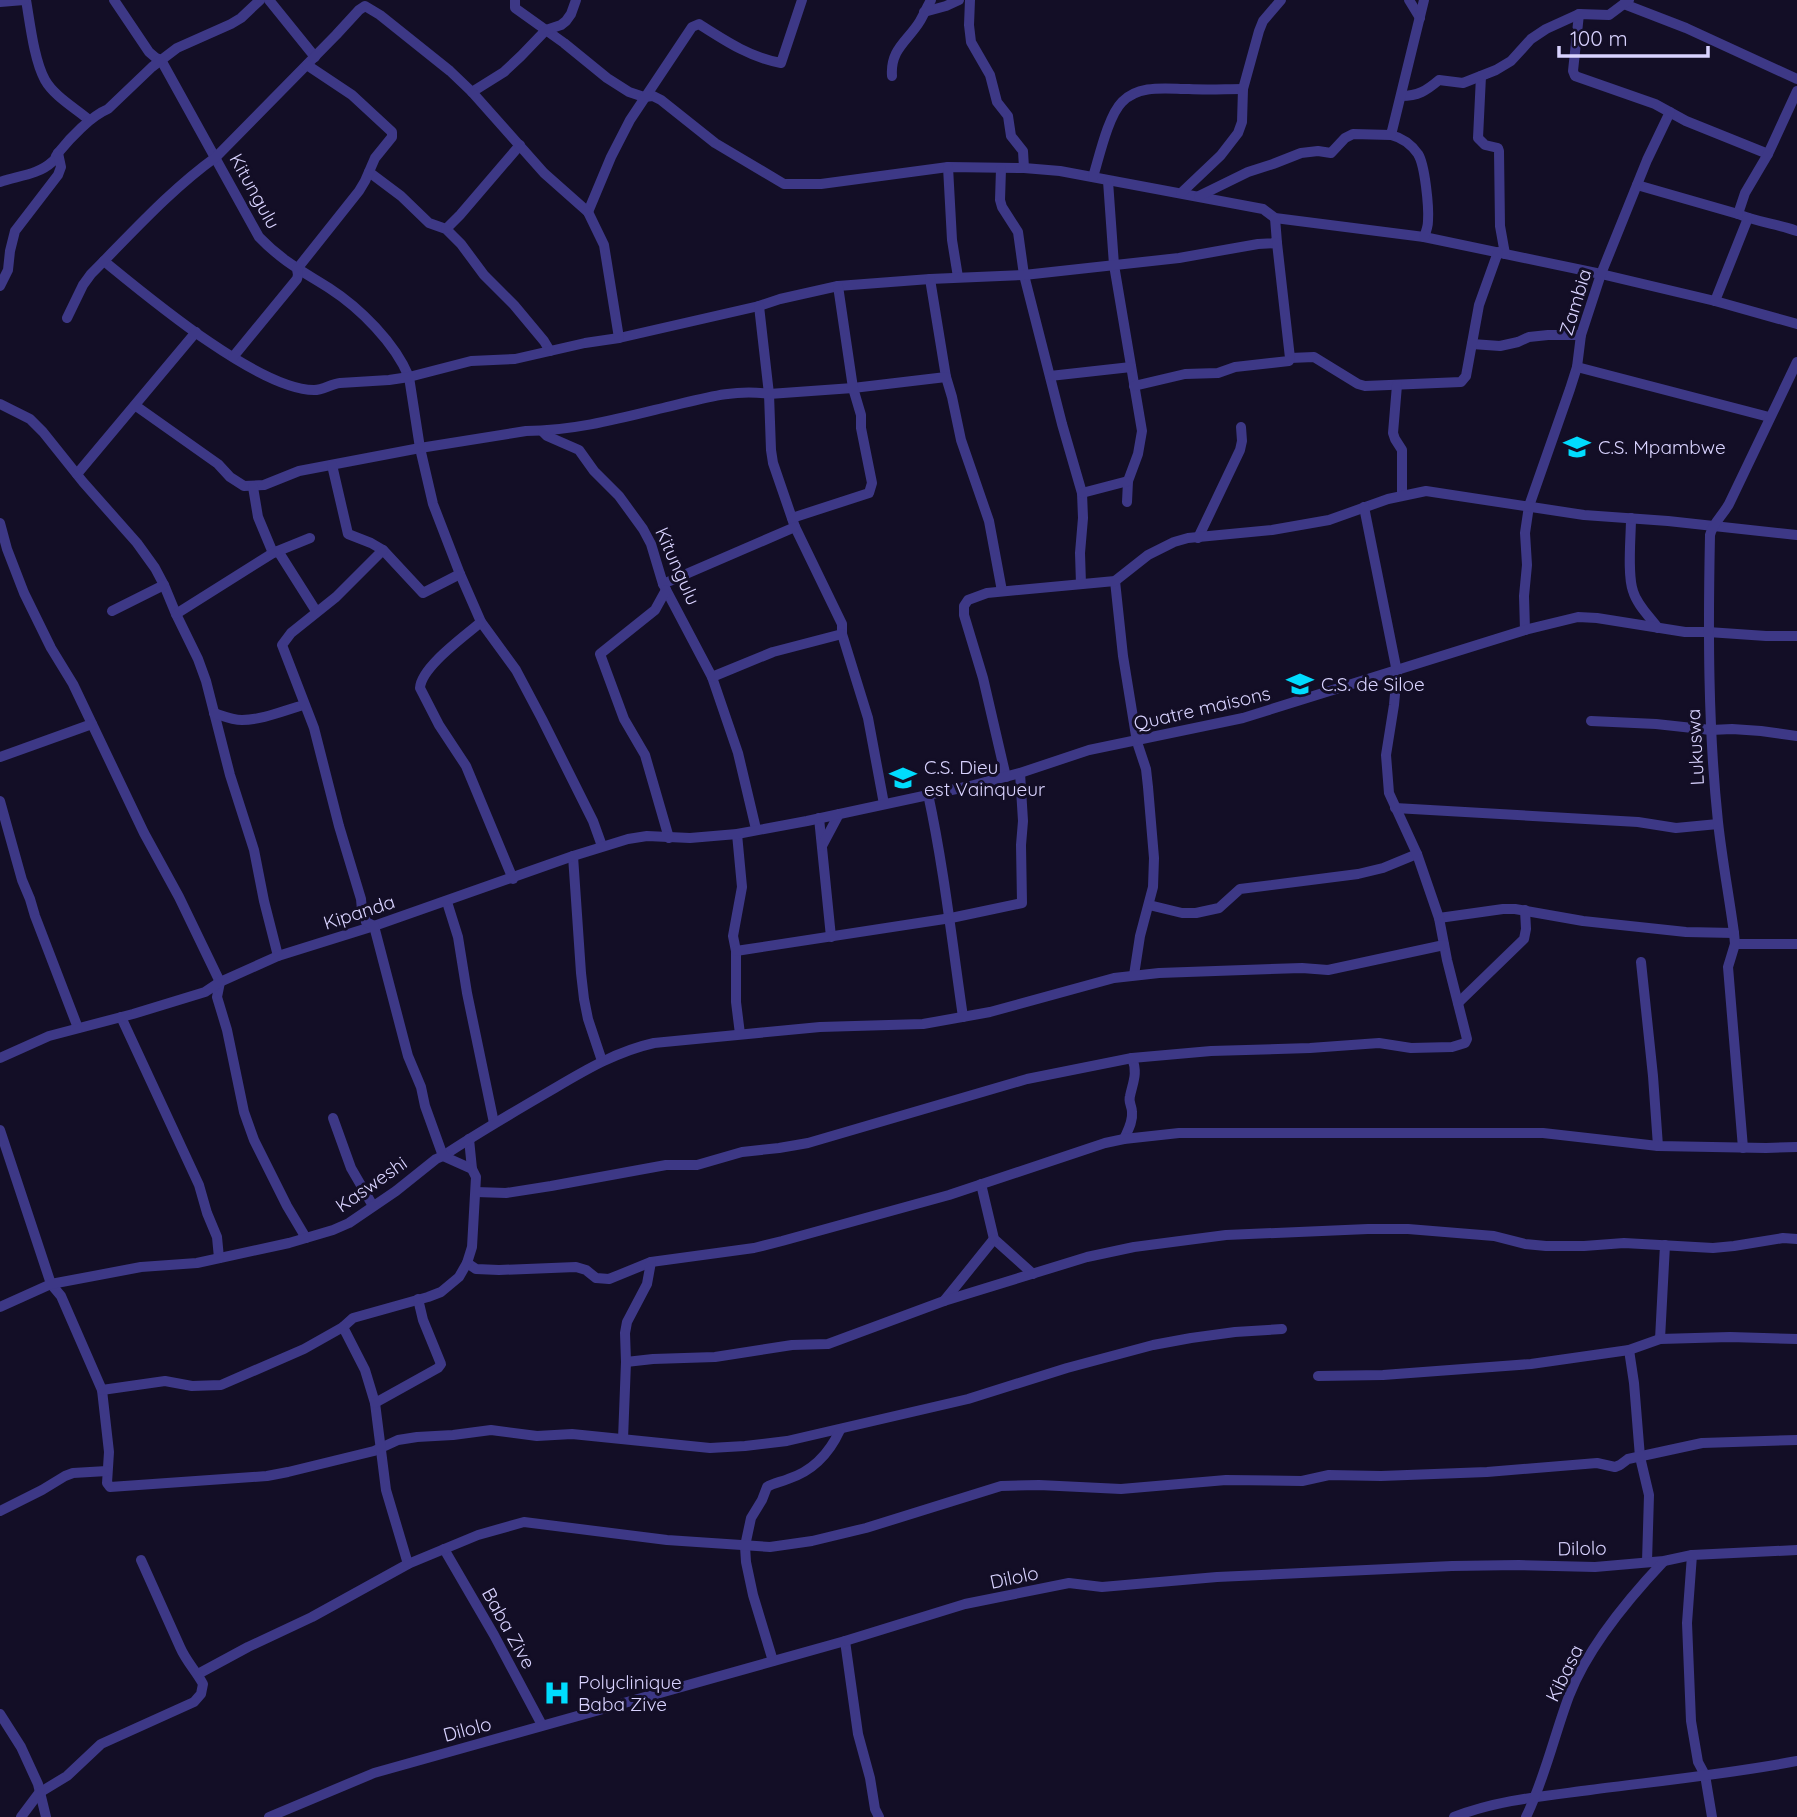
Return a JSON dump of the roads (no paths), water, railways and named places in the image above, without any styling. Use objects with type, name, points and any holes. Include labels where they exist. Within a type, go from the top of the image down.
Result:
[{"type":"street","points":[[0,2],[25,0],[40,69],[46,81],[89,120]]},
{"type":"street","name":"Kitungulu","points":[[114,0],[152,55],[161,60],[259,237],[277,256],[329,288],[354,308],[387,340],[409,377],[420,448]]},
{"type":"street","points":[[0,182],[45,168],[89,120],[108,108],[161,60],[184,44],[241,18],[260,0]]},
{"type":"street","points":[[233,357],[297,279],[297,269],[359,191],[375,158],[392,137],[392,132],[352,94],[311,61],[269,0]]},
{"type":"street","points":[[515,0],[515,8],[607,78],[629,92],[661,100],[727,151],[785,184],[821,184],[948,167],[1060,171],[1263,209],[1275,218],[1424,237],[1502,253],[1715,301],[1797,324]]},
{"type":"street","points":[[472,92],[504,72],[546,30],[566,21],[576,0]]},
{"type":"street","points":[[588,212],[630,120],[692,27],[696,24],[724,41],[780,64],[802,0]]},
{"type":"street","points":[[892,76],[891,66],[895,52],[920,21],[931,0]]},
{"type":"street","points":[[924,12],[959,0]]},
{"type":"street","points":[[970,0],[971,42],[990,75],[999,104],[1008,116],[1011,136],[1023,151],[1024,168]]},
{"type":"street","points":[[1181,193],[1221,156],[1238,133],[1242,121],[1243,89],[1263,21],[1281,0]]},
{"type":"street","points":[[1409,0],[1420,18]]},
{"type":"street","points":[[1391,135],[1424,0]]},
{"type":"street","points":[[1401,96],[1423,93],[1438,80],[1463,83],[1496,70],[1511,61],[1531,39],[1546,29],[1580,14],[1609,15],[1626,2],[1797,79]]},
{"type":"street","points":[[67,318],[91,274],[176,190],[216,158],[352,16],[365,6],[373,9],[450,71],[544,173],[588,212],[604,245],[619,338]]},
{"type":"street","points":[[1580,14],[1573,71],[1575,76],[1655,104],[1768,154]]},
{"type":"street","points":[[1134,386],[1185,374],[1218,373],[1235,367],[1314,357],[1364,386],[1461,382],[1466,376],[1479,305],[1502,253],[1499,151],[1498,148],[1485,145],[1478,138],[1481,76]]},
{"type":"street","points":[[1093,177],[1113,116],[1122,101],[1148,89],[1243,89]]},
{"type":"street","points":[[1715,301],[1743,216],[1745,193],[1768,154],[1797,91]]},
{"type":"street","name":"Zambia","points":[[1525,630],[1525,533],[1529,506],[1577,368],[1581,335],[1601,274],[1647,160],[1670,112]]},
{"type":"street","points":[[1199,196],[1248,172],[1301,153],[1331,153],[1345,138],[1353,134],[1391,135],[1405,140],[1419,156],[1426,185],[1428,220],[1424,237]]},
{"type":"street","points":[[446,229],[520,145]]},
{"type":"street","points":[[0,286],[8,270],[5,247],[58,175],[61,167],[58,153]]},
{"type":"street","points":[[948,167],[952,240],[958,278]]},
{"type":"street","points":[[1001,169],[1000,200],[1018,232],[1024,275],[1082,493],[1081,584]]},
{"type":"street","points":[[369,172],[401,196],[429,223],[446,229],[550,351]]},
{"type":"street","points":[[1108,181],[1114,265],[1142,439],[1128,481],[1127,502]]},
{"type":"street","points":[[1637,184],[1797,231]]},
{"type":"street","points":[[1275,218],[1290,358]]},
{"type":"street","points":[[104,261],[233,357],[287,385],[321,389],[330,384],[409,377],[471,361],[515,359],[619,338],[838,286],[1024,275],[1179,258],[1277,243]]},
{"type":"street","points":[[930,279],[946,377],[961,440],[989,521],[1002,591]]},
{"type":"street","points":[[669,838],[645,755],[624,719],[600,654],[655,610],[665,587],[793,522],[869,493],[872,483],[861,415],[853,388],[838,286]]},
{"type":"street","points":[[759,306],[774,463],[793,522],[842,624],[842,634],[868,718],[884,804]]},
{"type":"street","points":[[78,474],[196,332]]},
{"type":"street","points":[[1472,344],[1500,346],[1529,337],[1581,335]]},
{"type":"street","name":"Lukuswa","points":[[1743,1147],[1728,967],[1734,938],[1718,824],[1711,730],[1708,632],[1710,535],[1712,527],[1725,511],[1769,417],[1792,385],[1797,362]]},
{"type":"street","points":[[1050,376],[1131,367]]},
{"type":"street","points":[[1577,368],[1769,417]]},
{"type":"street","points":[[543,432],[608,421],[727,393],[769,394],[853,388],[946,377]]},
{"type":"street","points":[[1397,385],[1393,433],[1402,450],[1402,495]]},
{"type":"street","points":[[0,404],[37,426],[137,543],[164,585],[198,659],[254,850],[278,956]]},
{"type":"street","points":[[136,406],[218,464],[238,483],[253,487],[258,517],[275,552],[316,611]]},
{"type":"street","points":[[571,427],[573,446]]},
{"type":"street","points":[[1198,538],[1240,450],[1241,427]]},
{"type":"street","name":"Kitungulu","points":[[253,487],[299,471],[526,431],[543,432],[558,442],[579,450],[619,496],[651,544],[665,587],[712,677],[738,753],[756,830]]},
{"type":"street","points":[[420,448],[433,504],[481,622],[516,670],[593,821],[602,846]]},
{"type":"street","points":[[332,465],[348,534],[383,550],[423,593],[460,574]]},
{"type":"street","points":[[1082,493],[1128,481]]},
{"type":"street","points":[[1006,777],[983,678],[964,612],[968,600],[977,595],[1115,581],[1148,555],[1174,542],[1329,520],[1364,506],[1416,492],[1434,492],[1584,515],[1797,535]]},
{"type":"street","points":[[476,1192],[506,1193],[666,1165],[697,1165],[742,1152],[807,1143],[1018,1082],[1132,1058],[1211,1051],[1299,1049],[1379,1043],[1411,1048],[1462,1046],[1467,1039],[1439,918],[1417,854],[1389,793],[1387,755],[1397,672],[1364,506]]},
{"type":"street","points":[[1631,518],[1630,581],[1638,602],[1658,628]]},
{"type":"street","points":[[0,523],[24,593],[51,648],[73,684],[144,833],[180,897],[220,982],[217,997],[227,1030],[244,1112],[254,1140],[306,1238]]},
{"type":"street","points":[[176,614],[275,552],[310,538]]},
{"type":"street","points":[[383,550],[336,597],[290,634],[282,645],[314,728],[362,910],[366,922],[374,926],[408,1056],[443,1156],[472,1169]]},
{"type":"street","points":[[1115,581],[1123,656],[1137,741],[1147,778],[1154,858],[1153,887],[1140,936],[1134,975]]},
{"type":"street","points":[[112,611],[164,585]]},
{"type":"street","name":"Quatre maisons","points":[[737,834],[1006,777],[1075,754],[1243,719],[1525,630],[1578,617],[1685,632],[1797,636]]},
{"type":"street","points":[[481,622],[426,672],[420,688],[439,725],[466,766],[513,878]]},
{"type":"street","points":[[712,677],[773,652],[842,634]]},
{"type":"street","points":[[214,713],[232,719],[255,719],[304,705]]},
{"type":"street","points":[[1591,721],[1761,731],[1797,736]]},
{"type":"street","points":[[0,757],[92,724]]},
{"type":"street","points":[[736,951],[951,918],[1021,903],[1023,821],[1020,773]]},
{"type":"street","points":[[928,794],[951,918],[963,1017]]},
{"type":"street","points":[[0,801],[22,880],[78,1028]]},
{"type":"street","points":[[1395,808],[1639,822],[1676,828],[1718,824]]},
{"type":"street","points":[[822,846],[839,814]]},
{"type":"street","points":[[819,818],[831,937]]},
{"type":"street","points":[[737,834],[742,887],[733,936],[740,1034]]},
{"type":"street","name":"Kipanda","points":[[0,1058],[49,1036],[205,992],[220,982],[278,956],[447,902],[602,846],[647,836],[690,838],[737,834]]},
{"type":"street","points":[[1149,905],[1182,913],[1196,913],[1219,908],[1240,889],[1358,874],[1383,868],[1417,854]]},
{"type":"street","points":[[573,856],[584,999],[602,1061]]},
{"type":"street","points":[[447,902],[458,937],[494,1123]]},
{"type":"street","points":[[1439,918],[1503,909],[1525,910],[1583,921],[1797,944]]},
{"type":"street","points":[[1458,1003],[1524,939],[1525,910]]},
{"type":"street","name":"Kasweshi","points":[[0,1307],[51,1284],[141,1267],[219,1258],[333,1230],[349,1223],[396,1191],[436,1158],[494,1123],[602,1061],[627,1050],[654,1043],[840,1026],[923,1024],[1064,993],[1114,978],[1303,968],[1328,970],[1444,944]]},
{"type":"street","points":[[1642,962],[1658,1146]]},
{"type":"street","points":[[121,1017],[199,1185],[206,1213],[217,1237],[219,1258]]},
{"type":"street","points":[[1124,1139],[1132,1123],[1129,1098],[1135,1066],[1132,1058]]},
{"type":"street","points":[[334,1118],[351,1168],[373,1206]]},
{"type":"street","points":[[0,1130],[51,1284],[61,1296],[102,1390],[110,1458],[107,1483],[116,1488],[267,1476],[380,1449],[398,1440],[491,1430],[537,1436],[572,1434],[710,1448],[787,1441],[968,1399],[1153,1345],[1235,1332],[1282,1329]]},
{"type":"street","points":[[467,1263],[476,1269],[499,1270],[576,1267],[586,1270],[596,1278],[613,1278],[651,1262],[754,1248],[937,1199],[1104,1143],[1197,1132],[1543,1133],[1658,1146],[1797,1147]]},
{"type":"street","points":[[102,1390],[165,1381],[192,1387],[221,1385],[304,1349],[362,1314],[441,1292],[452,1285],[467,1263],[472,1247],[476,1177],[472,1169],[469,1139]]},
{"type":"street","points":[[981,1185],[994,1240],[1032,1274]]},
{"type":"street","points":[[626,1362],[715,1357],[792,1345],[828,1344],[944,1301],[1087,1257],[1134,1247],[1226,1235],[1409,1229],[1493,1236],[1546,1246],[1624,1243],[1724,1247],[1783,1238],[1797,1239]]},
{"type":"street","points":[[944,1301],[994,1240]]},
{"type":"street","points":[[1660,1339],[1665,1245]]},
{"type":"street","points":[[623,1439],[625,1333],[627,1322],[647,1284],[651,1262]]},
{"type":"street","points":[[375,1403],[441,1364],[423,1320],[418,1299]]},
{"type":"street","points":[[343,1327],[365,1370],[375,1403],[386,1490],[408,1564]]},
{"type":"street","points":[[1318,1376],[1486,1368],[1629,1350],[1660,1339],[1797,1339]]},
{"type":"street","points":[[1629,1350],[1640,1457],[1649,1495],[1647,1562]]},
{"type":"street","points":[[773,1661],[746,1562],[751,1518],[766,1487],[813,1468],[840,1430]]},
{"type":"street","points":[[198,1674],[312,1617],[408,1564],[496,1528],[524,1522],[667,1540],[771,1547],[866,1528],[1001,1486],[1121,1489],[1226,1480],[1302,1481],[1329,1475],[1487,1472],[1597,1463],[1615,1467],[1628,1459],[1702,1443],[1797,1440]]},
{"type":"street","points":[[0,1511],[65,1476],[107,1471]]},
{"type":"street","name":"Baba Zive","points":[[444,1549],[542,1725]]},
{"type":"street","name":"Dilolo","points":[[269,1817],[374,1773],[845,1641],[965,1604],[1069,1583],[1102,1587],[1217,1577],[1339,1571],[1465,1566],[1595,1567],[1664,1561],[1692,1555],[1797,1550]]},
{"type":"street","points":[[1692,1555],[1687,1623],[1691,1721],[1698,1762],[1705,1775],[1712,1817]]},
{"type":"street","points":[[21,1817],[39,1793],[67,1776],[95,1748],[109,1739],[198,1699],[203,1689],[198,1674],[191,1668],[180,1647],[141,1560]]},
{"type":"street","name":"Kibasa","points":[[1526,1817],[1536,1797],[1570,1694],[1590,1656],[1620,1612],[1664,1561]]},
{"type":"street","points":[[845,1641],[858,1734],[875,1809],[880,1817]]},
{"type":"street","points":[[0,1714],[20,1746],[38,1784],[46,1817]]},
{"type":"street","points":[[1454,1817],[1485,1806],[1536,1797],[1797,1761]]},
{"type":"place","name":"C.S. Mpambwe","points":[[1577,447]]},
{"type":"place","name":"C.S. de Siloe","points":[[1300,684]]},
{"type":"place","name":"C.S. Dieu est Vainqueur","points":[[903,778]]},
{"type":"place","name":"Polyclinique Baba Zive","points":[[557,1693]]}]
